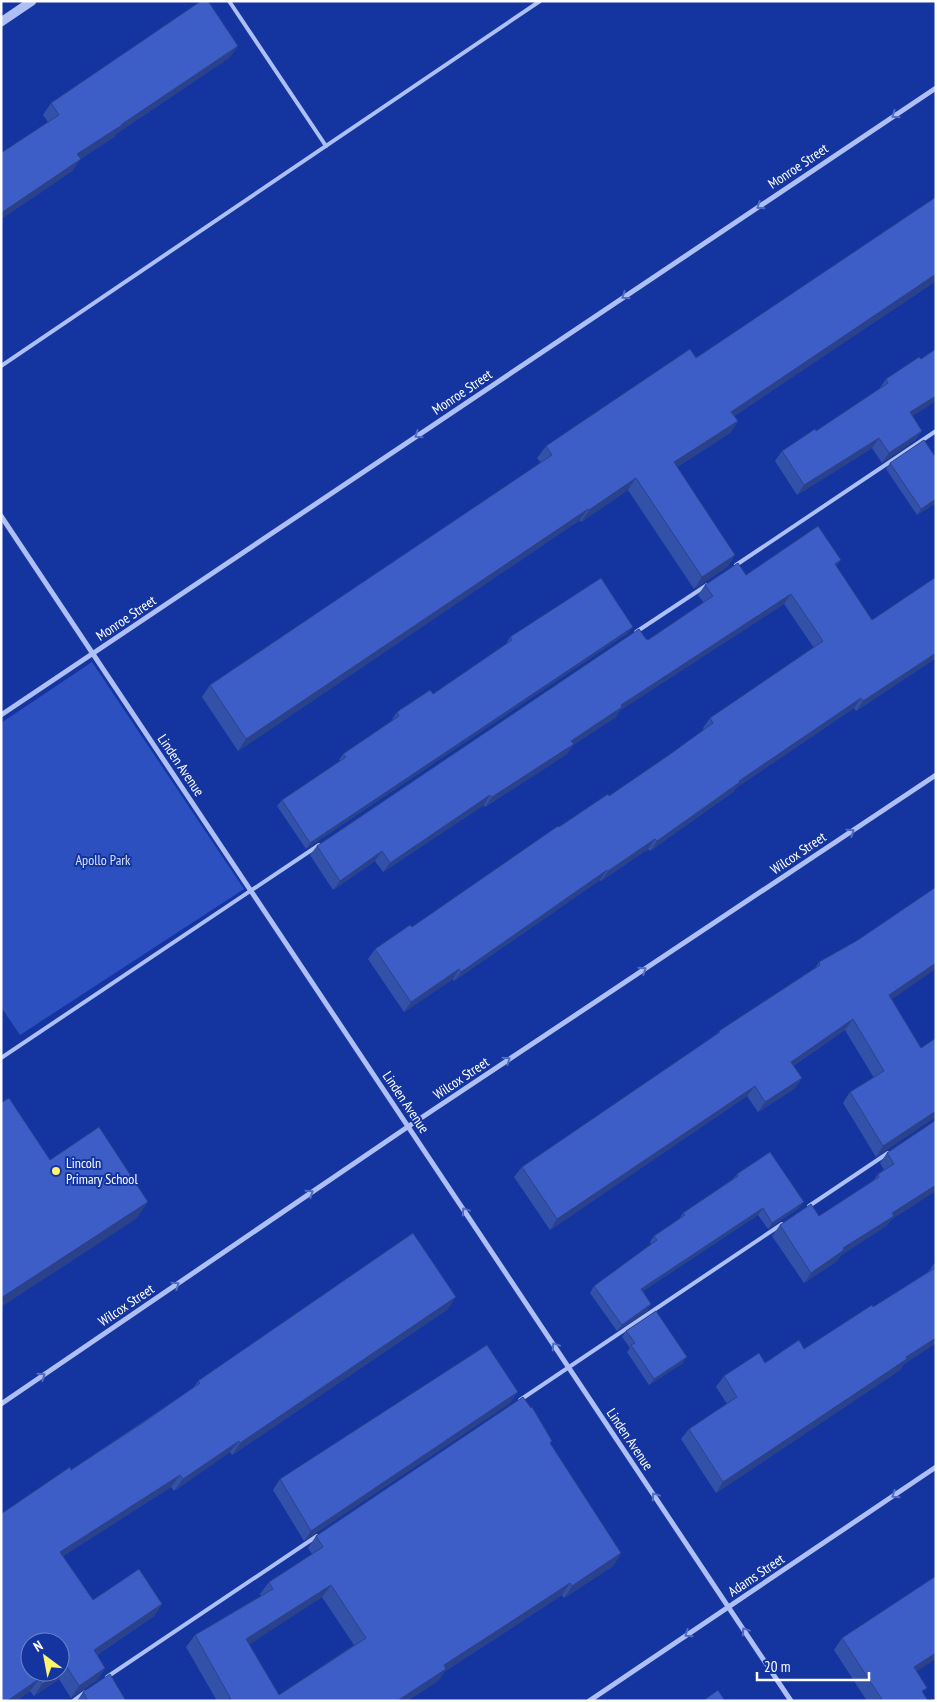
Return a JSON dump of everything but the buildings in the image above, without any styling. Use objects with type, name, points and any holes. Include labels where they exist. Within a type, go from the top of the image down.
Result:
[{"type":"street","points":[[1,22],[32,1]]},
{"type":"street","name":"Monroe Street","points":[[1,715],[936,88]]},
{"type":"street","name":"Linden Avenue","points":[[1,516],[791,1701]]},
{"type":"street","name":"Wilcox Street","points":[[1,1404],[409,1126],[936,775]]},
{"type":"street","name":"Adams Street","points":[[589,1701],[936,1467]]},
{"type":"lane","points":[[228,1],[326,146]]},
{"type":"lane","points":[[1,366],[540,1]]},
{"type":"lane","points":[[730,570],[936,431]]},
{"type":"lane","points":[[631,636],[713,581]]},
{"type":"lane","points":[[1,1058],[326,841]]},
{"type":"lane","points":[[805,1209],[895,1149]]},
{"type":"lane","points":[[519,1400],[789,1220]]},
{"type":"lane","points":[[106,1678],[321,1534]]},
{"type":"lane","points":[[72,1701],[89,1690]]},
{"type":"green space","name":"Apollo Park","points":[[92,662],[244,889],[20,1035],[1,1007],[1,723]]},
{"type":"place","name":"Lincoln Primary School","points":[[56,1171]]}]
